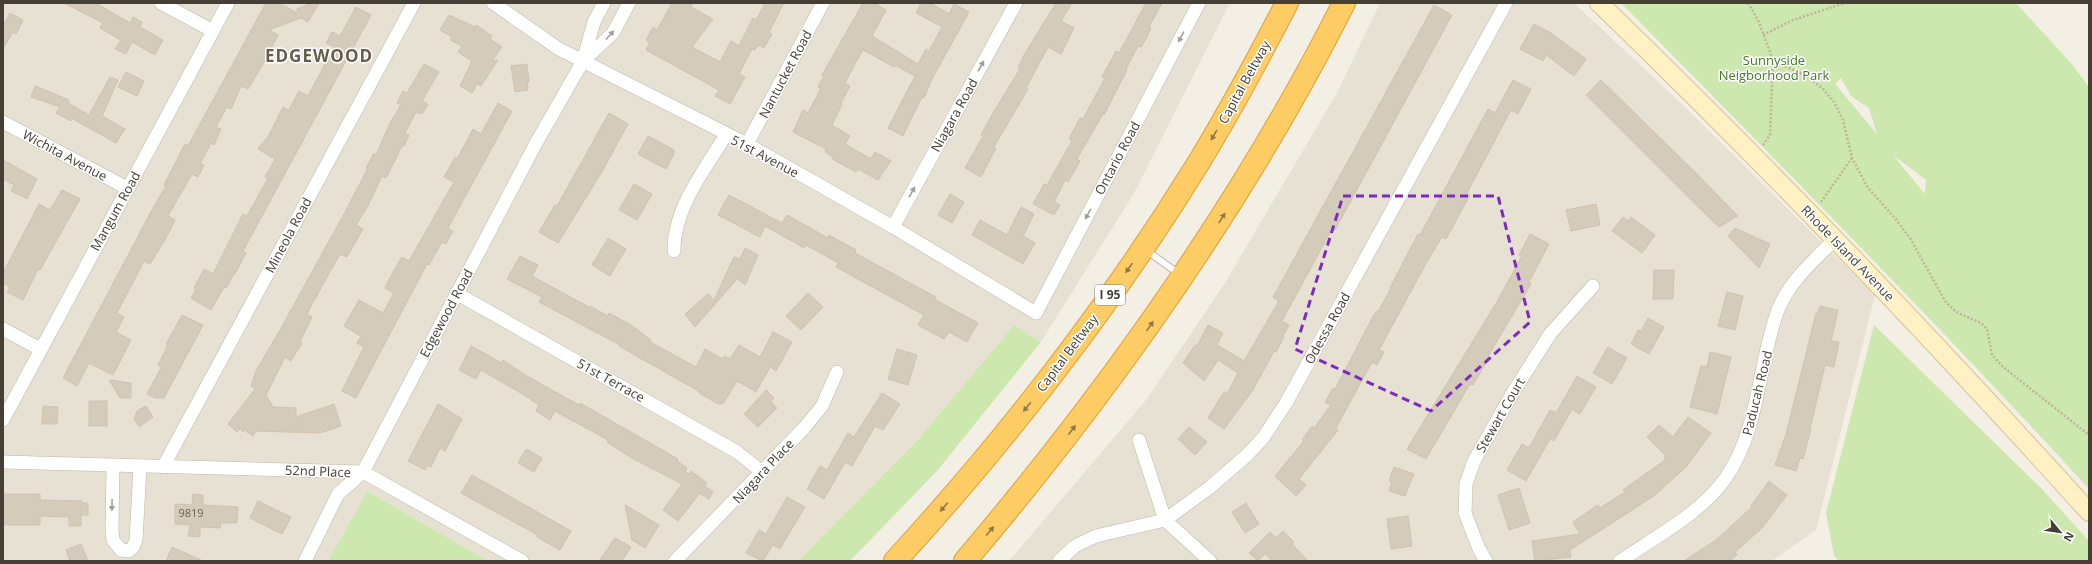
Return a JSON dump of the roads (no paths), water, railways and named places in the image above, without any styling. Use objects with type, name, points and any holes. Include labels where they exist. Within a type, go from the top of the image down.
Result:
[{"type":"highway","name":"Capital Beltway","points":[[895,561],[1004,436],[1082,335],[1143,248],[1199,162],[1249,75],[1287,3]]},
{"type":"highway","points":[[965,561],[1047,463],[1123,364],[1184,277],[1249,174],[1291,101],[1344,3]]},
{"type":"street","points":[[161,3],[213,31]]},
{"type":"street","name":"Mangum Road","points":[[3,420],[228,3]]},
{"type":"street","name":"Mineola Road","points":[[163,467],[414,3]]},
{"type":"street","name":"51st Avenue","points":[[493,3],[559,49],[726,135],[747,144],[893,227],[1036,313]]},
{"type":"street","name":"Edgewood Road","points":[[304,561],[338,494],[363,472],[535,145],[583,61],[594,22],[604,3]]},
{"type":"street","name":"Edgewood Road","points":[[583,61],[612,33],[629,3]]},
{"type":"street","name":"Nantucket Road","points":[[747,144],[823,3]]},
{"type":"street","name":"Niagara Road","points":[[893,227],[1016,3]]},
{"type":"street","name":"Ontario Road","points":[[1036,313],[1199,3]]},
{"type":"street","name":"Odessa Road","points":[[1059,561],[1075,546],[1096,536],[1166,520],[1209,488],[1246,456],[1263,438],[1275,421],[1506,3]]},
{"type":"street","name":"Rhode Island Avenue","points":[[1599,3],[1755,157],[1835,239],[1985,397],[2089,512]]},
{"type":"street","name":"Wichita Avenue","points":[[3,122],[127,188]]},
{"type":"street","points":[[674,251],[674,241],[679,217],[726,135]]},
{"type":"street","name":"Paducah Road","points":[[1620,561],[1688,514],[1711,496],[1724,480],[1742,449],[1754,415],[1778,310],[1793,282],[1835,239]]},
{"type":"street","name":"Stewart Court","points":[[1486,561],[1479,549],[1465,513],[1466,484],[1474,461],[1512,394],[1550,334],[1593,286]]},
{"type":"street","name":"51st Terrace","points":[[456,293],[726,445],[754,464],[762,472]]},
{"type":"street","points":[[3,329],[40,349]]},
{"type":"street","name":"Niagara Place","points":[[675,561],[762,472],[822,406],[837,372]]},
{"type":"street","points":[[1139,440],[1166,520],[1210,561]]},
{"type":"street","name":"52nd Place","points":[[3,462],[363,472],[522,561]]},
{"type":"street","points":[[113,466],[113,540],[121,550],[129,551],[133,547],[136,540],[140,467]]},
{"type":"lane","points":[[1143,248],[1184,277]]},
{"type":"district","name":"EDGEWOOD","points":[[319,56]]},
{"type":"park label","name":"Sunnyside Neigborhood Park","points":[[1774,68]]}]
